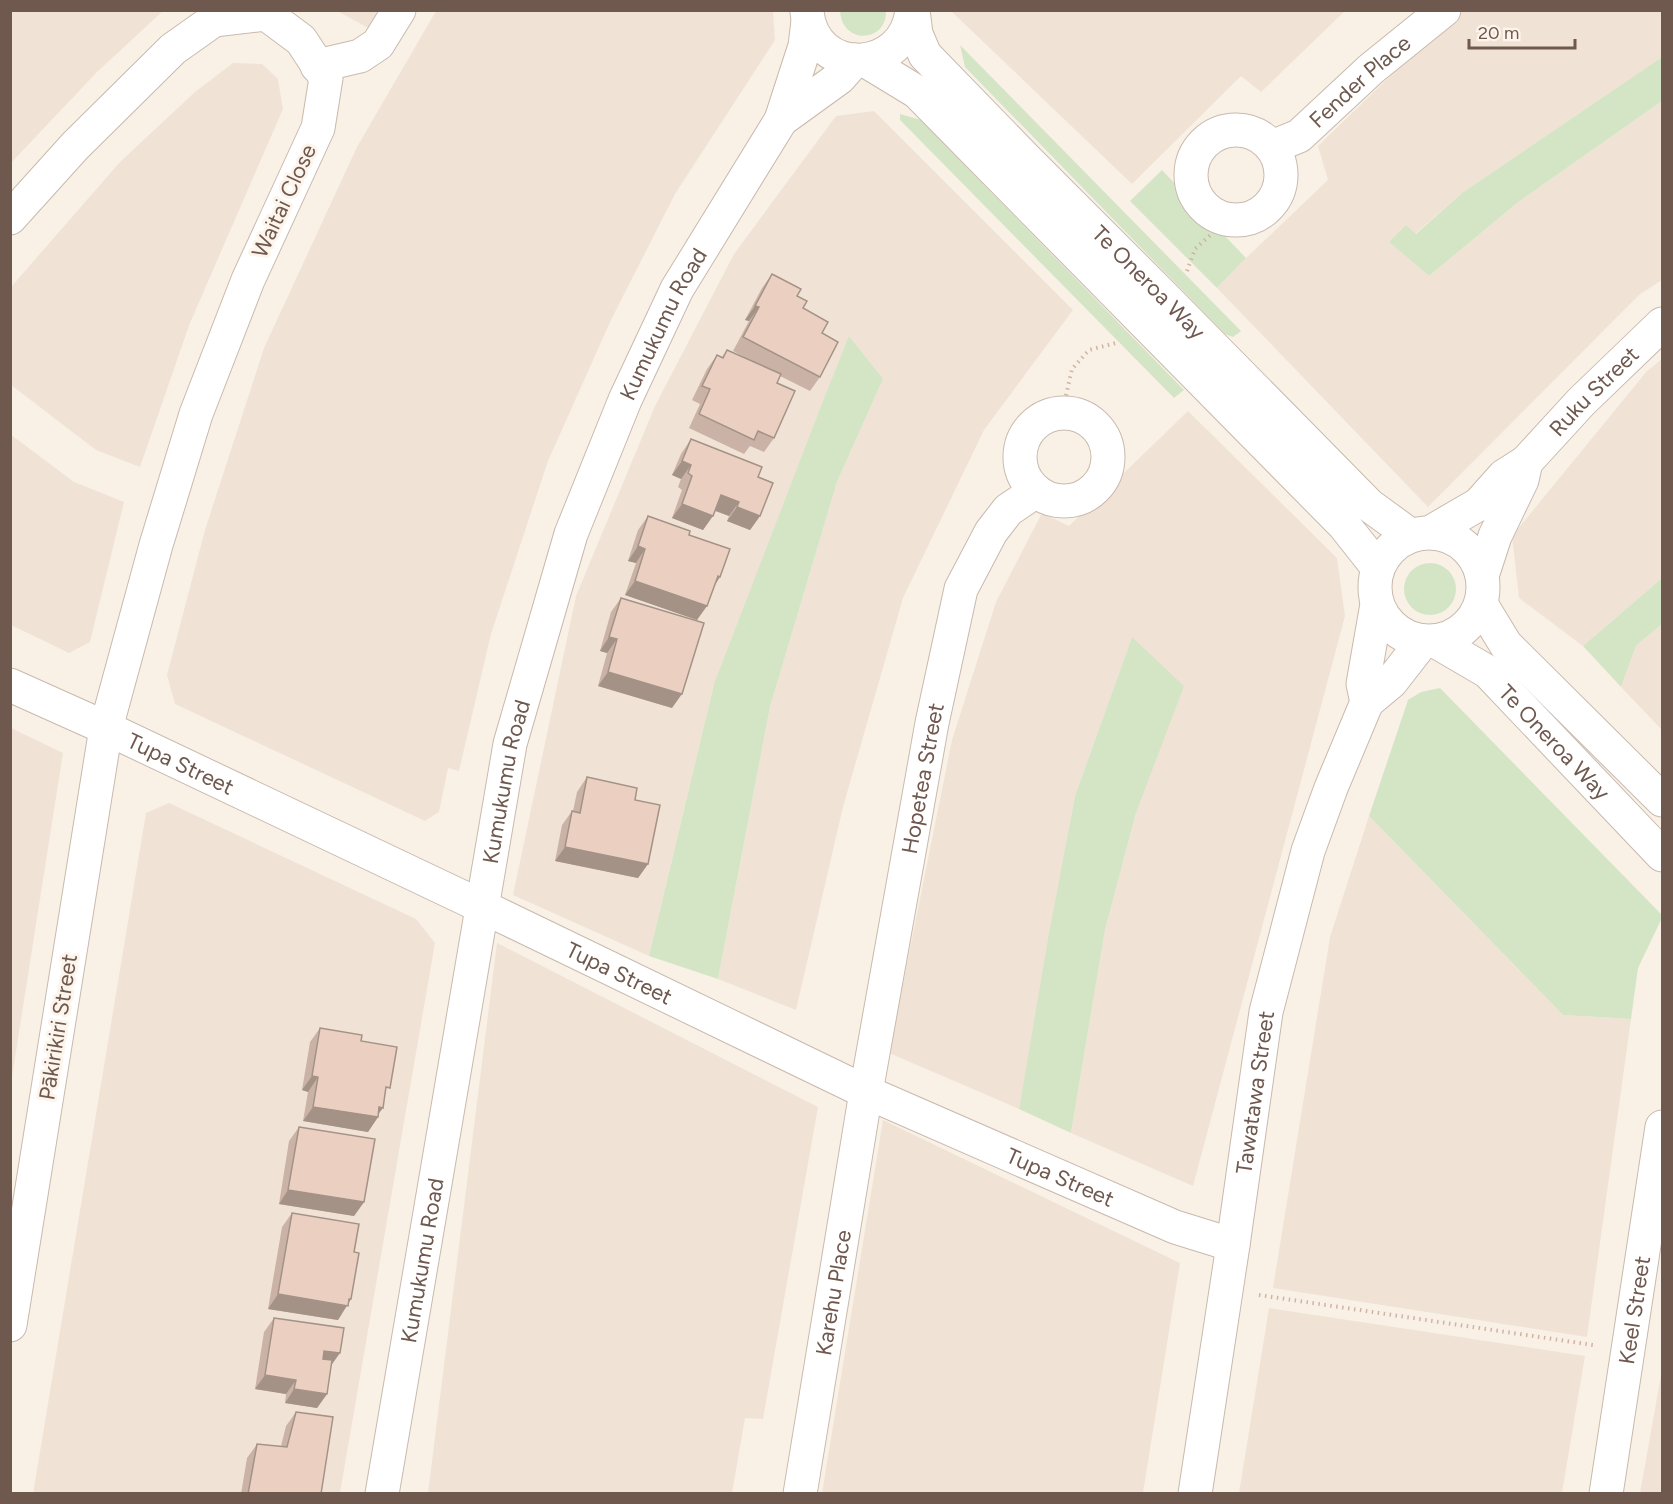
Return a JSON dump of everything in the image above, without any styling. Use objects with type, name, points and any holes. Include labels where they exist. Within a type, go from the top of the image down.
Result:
[{"type":"street","points":[[317,66],[360,56],[378,44],[399,10]]},
{"type":"street","name":"Te Oneroa Way","points":[[808,16],[814,35],[824,47],[837,56],[861,60],[880,57],[894,48],[904,37],[911,23],[912,10]]},
{"type":"street","name":"Te Oneroa Way","points":[[912,10],[916,34],[925,55],[1369,505],[1421,533],[1447,535],[1463,544],[1474,556],[1482,590],[1506,645],[1662,800]]},
{"type":"street","name":"Fender Place","points":[[1272,147],[1299,136],[1371,69],[1444,10]]},
{"type":"street","name":"Waitai Close","points":[[10,219],[75,146],[173,49],[214,20],[266,14],[301,40],[326,78],[318,128],[248,280],[196,414],[156,545],[106,728]]},
{"type":"street","name":"Kumukumu Road","points":[[382,1494],[510,744],[572,534],[625,400],[677,289],[781,120],[805,46],[808,16]]},
{"type":"street","name":"Te Oneroa Way","points":[[861,60],[917,92],[1344,525],[1378,568]]},
{"type":"street","name":"Kumukumu Road","points":[[781,120],[861,60]]},
{"type":"street","points":[[1239,129],[1258,134],[1272,147],[1281,164],[1281,182],[1275,199],[1262,212],[1245,219],[1227,220],[1209,212],[1196,197],[1190,178],[1193,159],[1203,142],[1220,132],[1239,129]]},
{"type":"street","name":"Ruku Street","points":[[1421,533],[1479,504],[1504,476],[1526,462],[1581,402],[1662,324]]},
{"type":"street","points":[[1062,413],[1079,415],[1097,428],[1107,444],[1109,458],[1107,469],[1099,486],[1084,497],[1070,501],[1058,501],[1036,491],[1026,480],[1020,463],[1021,447],[1028,432],[1040,420],[1062,413]]},
{"type":"street","name":"Ruku Street","points":[[1482,590],[1495,536],[1522,480],[1526,462]]},
{"type":"street","name":"Hopetea Street","points":[[866,1092],[932,723],[961,589],[996,525],[1008,510],[1036,491]]},
{"type":"street","points":[[1377,604],[1374,586],[1378,568],[1385,554],[1396,543],[1421,533]]},
{"type":"street","points":[[1429,641],[1450,637],[1464,629],[1474,617],[1482,590]]},
{"type":"street","name":"Te Oneroa Way","points":[[1377,604],[1386,620],[1399,632],[1410,638],[1429,641],[1488,672],[1662,855]]},
{"type":"street","name":"Tawatawa Street","points":[[1367,702],[1363,684],[1377,604]]},
{"type":"street","name":"Tawatawa Street","points":[[1195,1494],[1266,1011],[1308,851],[1331,788],[1367,702],[1391,682],[1429,641]]},
{"type":"street","name":"Tupa Street","points":[[10,685],[106,728],[481,906],[866,1092],[1175,1227],[1233,1245]]},
{"type":"street","name":"Pākirikiri Street","points":[[10,1325],[106,728]]},
{"type":"street","name":"Karehu Place","points":[[800,1494],[866,1092]]},
{"type":"street","name":"Keel Street","points":[[1606,1494],[1662,1129]]},
{"type":"path","points":[[1182,278],[1188,270],[1196,249],[1227,220]]},
{"type":"path","points":[[1062,413],[1072,369],[1089,350],[1115,344],[1122,338]]},
{"type":"path","points":[[1226,1290],[1627,1351]]},
{"type":"shaded area","points":[[11,10],[163,11],[97,72],[11,163]]},
{"type":"shaded area","points":[[953,10],[1345,11],[1261,92],[1241,76],[1132,184],[952,12]]},
{"type":"shaded area","points":[[337,11],[386,11],[374,31]]},
{"type":"shaded area","points":[[436,11],[773,11],[775,40],[675,194],[611,320],[548,461],[491,634],[459,771],[448,768],[439,812],[425,821],[175,704],[167,675],[205,530],[264,348],[357,147]]},
{"type":"shaded area","points":[[1464,11],[1662,11],[1662,57],[1462,193],[1415,234],[1389,242],[1429,276],[1517,203],[1662,101],[1662,280],[1639,295],[1428,507],[1217,288],[1328,180],[1318,146],[1443,25]]},
{"type":"shaded area","points":[[233,63],[262,64],[278,79],[283,109],[190,323],[140,467],[96,450],[11,385],[11,287],[120,162],[195,92]]},
{"type":"shaded area","points":[[874,111],[1073,310],[984,430],[903,598],[843,807],[796,1010],[718,979],[770,707],[837,482],[883,379],[714,684],[649,956],[513,895],[576,596],[655,406],[734,254],[836,116]]},
{"type":"shaded area","points":[[1662,359],[1662,578],[1583,646],[1519,598],[1512,536],[1647,371]]},
{"type":"shaded area","points":[[1188,411],[1337,558],[1345,616],[1193,1186],[1071,1133],[1105,930],[1136,813],[1132,637],[1075,796],[1019,1109],[889,1053],[952,740],[996,602],[1042,513],[1069,526]]},
{"type":"shaded area","points":[[10,434],[74,482],[124,502],[90,642],[69,653],[11,625]]},
{"type":"shaded area","points":[[1662,624],[1662,730],[1621,687],[1636,646]]},
{"type":"shaded area","points":[[11,728],[63,753],[11,1083]]},
{"type":"shaded area","points":[[169,803],[416,919],[435,943],[340,1493],[33,1494],[146,813]]},
{"type":"shaded area","points":[[1369,816],[1563,1015],[1631,1019],[1587,1337],[1273,1288],[1330,937]]},
{"type":"shaded area","points":[[497,943],[818,1107],[763,1419],[745,1418],[732,1493],[428,1493]]},
{"type":"shaded area","points":[[883,1120],[1180,1263],[1143,1493],[822,1493]]},
{"type":"shaded area","points":[[1269,1308],[1585,1356],[1562,1493],[1239,1493]]},
{"type":"shaded area","points":[[1662,1370],[1662,1493],[1640,1493]]},
{"type":"green space","points":[[840,11],[886,11],[880,29],[864,36],[848,30]]},
{"type":"green space","points":[[960,45],[1241,331],[1233,337],[1225,334],[965,67]]},
{"type":"green space","points":[[1662,57],[1662,101],[1517,203],[1429,276],[1389,242],[1406,225],[1416,234],[1462,193]]},
{"type":"green space","points":[[900,114],[921,120],[1184,390],[1174,398],[900,120]]},
{"type":"green space","points":[[1162,170],[1246,258],[1217,288],[1130,201]]},
{"type":"green space","points":[[849,336],[883,379],[837,482],[770,707],[718,979],[649,956],[714,684]]},
{"type":"green space","points":[[1430,563],[1440,565],[1448,571],[1454,579],[1456,589],[1454,599],[1448,607],[1440,613],[1430,615],[1420,613],[1412,607],[1406,599],[1404,589],[1406,579],[1412,571],[1420,565]]},
{"type":"green space","points":[[1662,578],[1662,624],[1636,646],[1621,687],[1583,646]]},
{"type":"green space","points":[[1132,637],[1184,686],[1136,813],[1105,930],[1071,1133],[1019,1109],[1075,796]]},
{"type":"green space","points":[[1440,688],[1662,915],[1638,968],[1631,1019],[1563,1015],[1369,816],[1408,700],[1421,692]]},
{"type":"building","points":[[772,274],[801,289],[797,296],[807,301],[803,308],[828,322],[822,333],[838,342],[820,377],[743,337],[759,307],[755,306]]},
{"type":"building","points":[[727,350],[781,374],[777,383],[795,391],[774,438],[758,431],[754,440],[699,414],[710,389],[702,386],[717,355],[723,358]]},
{"type":"building","points":[[691,439],[762,467],[758,477],[773,483],[760,516],[737,507],[739,502],[721,495],[713,516],[682,504],[692,476],[688,473],[691,465],[682,461]]},
{"type":"building","points":[[648,516],[690,531],[689,535],[730,549],[707,606],[635,581],[645,549],[638,546]]},
{"type":"building","points":[[621,598],[704,623],[682,694],[608,672],[617,639],[609,637]]},
{"type":"building","points":[[587,777],[637,788],[635,800],[660,805],[648,864],[565,847],[572,811],[580,813]]},
{"type":"building","points":[[320,1028],[362,1035],[361,1041],[397,1047],[390,1088],[386,1087],[383,1108],[379,1107],[378,1117],[313,1107],[318,1077],[312,1076]]},
{"type":"building","points":[[299,1127],[375,1139],[364,1202],[288,1190]]},
{"type":"building","points":[[292,1213],[359,1224],[354,1252],[359,1253],[348,1306],[278,1294]]},
{"type":"building","points":[[274,1318],[344,1328],[340,1353],[324,1351],[323,1359],[332,1360],[327,1394],[294,1389],[296,1380],[265,1375]]},
{"type":"building","points":[[296,1412],[333,1417],[321,1494],[248,1494],[257,1444],[287,1447]]}]
